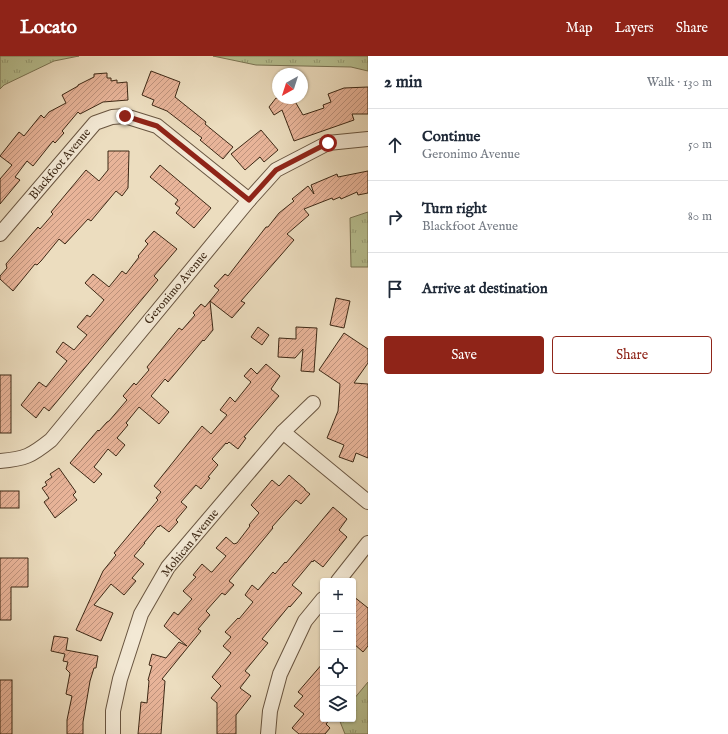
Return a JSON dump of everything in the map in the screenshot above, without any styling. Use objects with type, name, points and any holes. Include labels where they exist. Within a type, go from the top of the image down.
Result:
[{"type":"street","name":"Blackfoot Avenue","points":[[0,234],[95,123],[112,117],[125,116],[157,126],[249,200]]},
{"type":"street","name":"Geronimo Avenue","points":[[0,461],[17,460],[34,454],[51,440],[249,200],[276,170],[328,143],[368,139]]},
{"type":"street","name":"Mohican Avenue","points":[[113,734],[113,711],[120,679],[141,614],[168,567],[283,432],[313,403]]},
{"type":"street","points":[[283,432],[368,502]]},
{"type":"street","points":[[340,578],[368,544]]},
{"type":"street","points":[[268,734],[270,711],[280,674],[306,621],[320,603]]},
{"type":"green space","points":[[0,56],[79,56],[54,61],[4,85],[0,89]]},
{"type":"green space","points":[[213,56],[368,56],[368,71],[351,67],[256,65]]},
{"type":"green space","points":[[368,212],[368,267],[351,267],[350,218]]},
{"type":"green space","points":[[368,682],[368,734],[345,734],[340,722],[356,722],[356,696]]},
{"type":"building","points":[[151,71],[180,82],[175,97],[206,122],[205,124],[233,147],[223,159],[200,140],[202,138],[167,111],[152,105],[154,100],[142,95]]},
{"type":"building","points":[[107,73],[107,78],[111,78],[111,81],[117,80],[117,83],[127,82],[128,100],[103,102],[80,114],[78,112],[62,131],[64,133],[55,143],[53,141],[33,166],[27,161],[15,177],[20,180],[0,204],[0,179],[12,165],[0,156],[19,132],[24,136],[41,115],[44,118],[49,112],[66,103],[62,95],[94,77],[94,74]]},
{"type":"building","points":[[368,87],[368,114],[352,114],[354,120],[294,141],[282,110],[274,115],[269,107],[272,103],[297,104],[303,115],[324,108],[323,105],[331,102],[328,94],[344,88]]},
{"type":"building","points":[[261,130],[278,150],[264,162],[260,157],[245,170],[231,154]]},
{"type":"building","points":[[108,151],[129,151],[128,188],[122,196],[116,191],[91,221],[88,219],[65,244],[59,239],[41,261],[37,265],[35,264],[13,291],[0,279],[0,276],[7,268],[6,264],[38,227],[40,229],[53,214],[51,212],[86,170],[99,181],[108,170]]},
{"type":"building","points":[[160,165],[211,208],[194,228],[176,213],[180,208],[175,204],[178,200],[150,177]]},
{"type":"building","points":[[368,171],[368,193],[358,195],[357,192],[341,199],[340,197],[333,200],[332,198],[304,209],[309,215],[287,234],[294,240],[241,301],[245,303],[232,318],[210,301],[219,290],[214,286],[225,274],[228,276],[266,227],[268,227],[279,213],[294,201],[292,199],[308,186],[314,194],[311,185],[337,174],[338,177]]},
{"type":"building","points":[[154,231],[177,249],[154,276],[158,280],[49,411],[44,407],[36,418],[21,405],[39,382],[46,387],[67,361],[56,352],[63,342],[74,350],[87,335],[77,327],[87,315],[90,317],[104,300],[85,283],[93,274],[109,287],[122,271],[126,274],[148,244],[145,241]]},
{"type":"building","points":[[336,298],[350,301],[344,328],[330,325]]},
{"type":"building","points":[[210,301],[213,330],[168,382],[165,379],[151,396],[169,412],[159,424],[139,407],[126,423],[128,425],[117,438],[125,445],[116,456],[108,449],[94,467],[102,474],[94,483],[70,463],[98,430],[99,431],[109,421],[127,400],[123,396],[134,383],[136,385],[149,370],[147,367],[179,328],[182,330],[195,315],[193,313],[201,304],[205,307]]},
{"type":"building","points":[[258,327],[269,335],[262,345],[251,337]]},
{"type":"building","points":[[296,327],[317,328],[314,372],[301,371],[303,349],[295,358],[278,357],[279,338],[296,339]]},
{"type":"building","points":[[344,333],[368,349],[368,363],[354,383],[368,384],[368,458],[356,453],[353,462],[339,457],[344,445],[327,438],[338,411],[340,384],[319,370]]},
{"type":"building","points":[[266,364],[280,376],[271,389],[279,396],[244,437],[246,438],[238,449],[229,442],[227,444],[226,443],[212,459],[218,465],[208,477],[210,478],[201,489],[196,485],[181,502],[187,507],[176,520],[178,522],[169,532],[160,525],[144,543],[134,556],[144,564],[132,578],[136,581],[124,595],[111,584],[94,605],[113,613],[101,641],[76,630],[103,571],[116,555],[114,553],[158,500],[156,498],[161,492],[154,486],[202,426],[211,434],[227,415],[220,410],[230,397],[235,402],[251,382],[244,376],[251,368],[257,374]]},
{"type":"building","points":[[0,375],[11,375],[11,433],[0,433]]},
{"type":"building","points":[[59,468],[76,492],[73,495],[77,500],[55,518],[44,502],[49,498],[42,488],[47,485],[45,482],[52,477],[50,474]]},
{"type":"building","points":[[289,475],[310,494],[301,504],[296,500],[272,527],[273,528],[229,581],[234,585],[225,595],[222,593],[206,611],[210,615],[198,629],[201,631],[162,679],[165,681],[161,734],[138,734],[141,702],[147,703],[148,680],[152,666],[149,665],[152,654],[166,658],[179,642],[187,646],[164,626],[174,612],[178,615],[192,599],[183,591],[196,577],[193,575],[202,564],[212,572],[226,556],[216,548],[226,537],[234,544],[237,543],[259,513],[251,505],[272,480],[279,486]]},
{"type":"building","points":[[0,491],[19,491],[19,508],[0,508]]},
{"type":"building","points":[[333,507],[347,519],[339,530],[347,537],[323,567],[314,560],[313,562],[312,561],[292,585],[302,593],[290,607],[289,606],[262,639],[268,643],[245,671],[250,675],[240,688],[251,696],[236,715],[236,734],[217,734],[217,703],[211,698],[221,686],[212,677],[231,653],[223,646],[231,637],[225,632],[238,618],[239,619],[253,602],[245,595],[252,585],[258,590],[273,572],[275,574]]},
{"type":"building","points":[[0,558],[28,558],[28,587],[11,587],[11,620],[0,620]]},
{"type":"building","points":[[356,598],[368,608],[368,646],[363,652],[356,646]]},
{"type":"building","points":[[54,636],[68,638],[66,650],[98,656],[96,668],[94,668],[90,681],[83,722],[83,734],[67,734],[67,720],[72,696],[66,694],[70,673],[66,669],[68,662],[63,661],[65,654],[51,651]]},
{"type":"building","points":[[320,666],[320,722],[328,722],[326,724],[330,728],[325,734],[299,734],[292,728],[304,714],[294,706],[303,696],[298,692]]},
{"type":"building","points":[[0,680],[12,680],[12,734],[0,734]]},
{"type":"route","points":[[125,116],[157,126],[249,200],[276,170],[328,143]]}]
